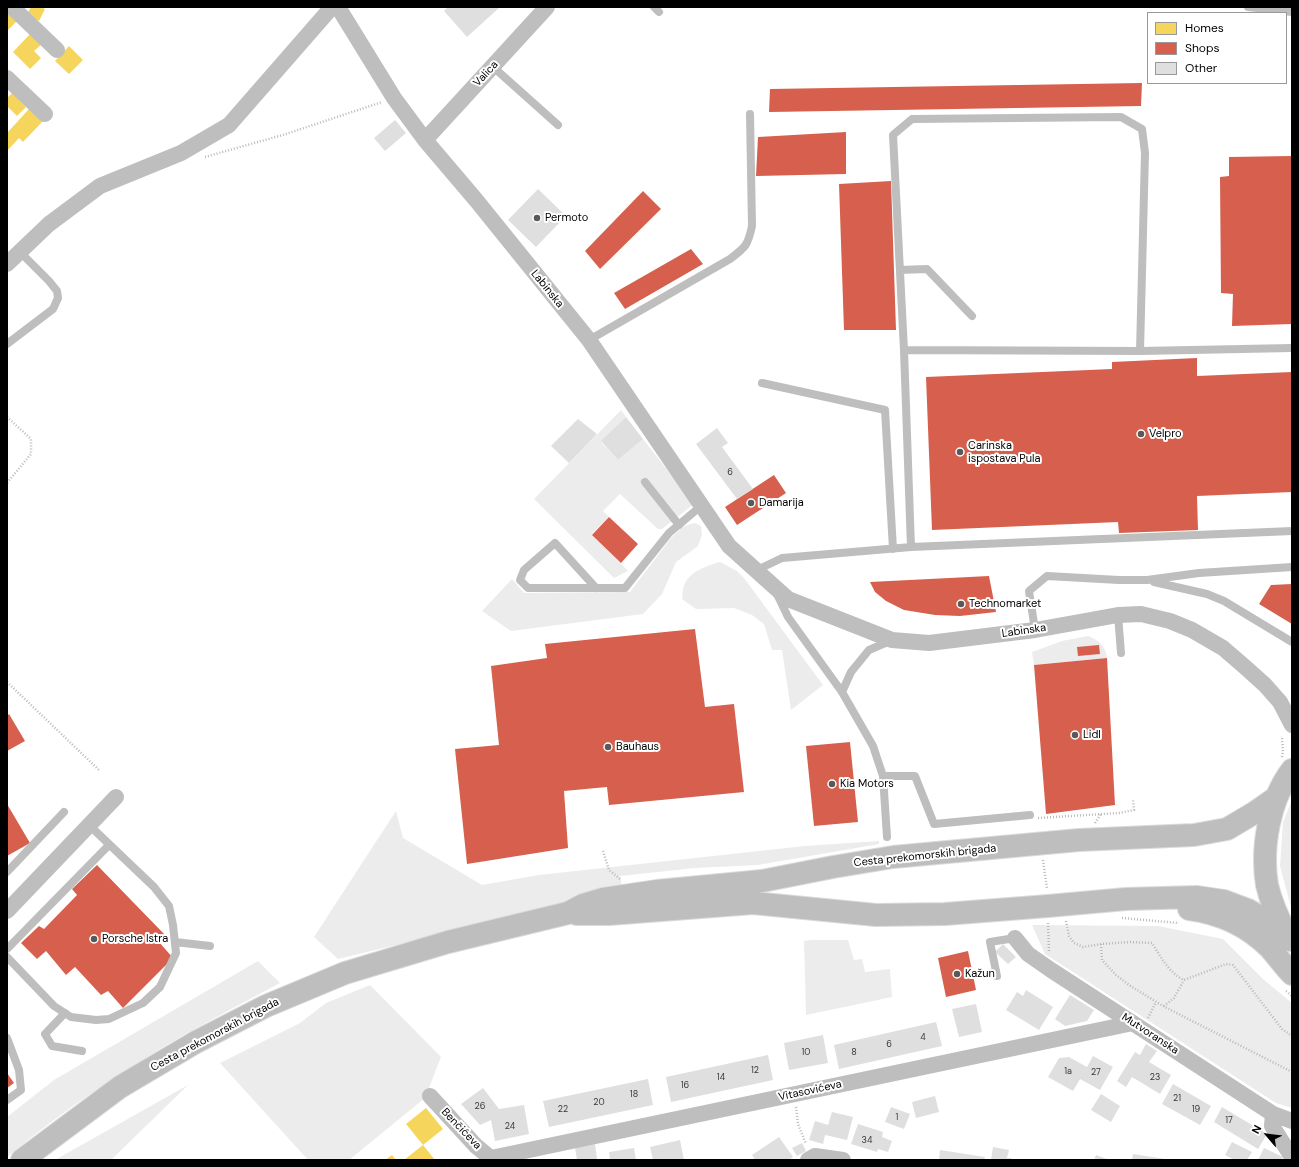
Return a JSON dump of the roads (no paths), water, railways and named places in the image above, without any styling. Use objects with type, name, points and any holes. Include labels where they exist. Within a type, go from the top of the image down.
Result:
[{"type":"main road","points":[[1288,767],[1268,825],[1265,855],[1267,885],[1276,913],[1291,942]]},
{"type":"main road","name":"Cesta prekomorskih brigada","points":[[22,1160],[120,1087],[196,1042],[266,1006],[345,973],[426,948],[568,913],[583,905],[603,899],[657,891],[762,881],[893,857],[1079,840],[1194,835],[1227,829],[1277,797]]},
{"type":"main road","name":"Cesta prekomorskih brigada","points":[[568,913],[586,915],[609,914],[753,903],[876,915],[1054,915],[1126,899],[1196,897],[1224,901],[1248,910],[1269,922],[1291,942]]},
{"type":"main road","points":[[1157,898],[1164,904],[1173,907],[1199,910],[1227,919],[1252,932],[1270,948],[1288,981]]},
{"type":"street","points":[[12,7],[56,50]]},
{"type":"street","points":[[7,264],[49,224],[100,186],[177,154],[229,125],[332,7]]},
{"type":"street","name":"Labinska","points":[[338,7],[394,98],[425,140],[476,200],[589,340],[729,546],[788,599],[892,640],[930,643],[1035,630],[1118,615],[1141,614],[1170,621],[1192,630],[1223,648],[1266,685],[1286,705],[1287,729]]},
{"type":"street","name":"Valica","points":[[425,140],[547,7]]},
{"type":"street","points":[[7,78],[45,114]]},
{"type":"street","points":[[7,911],[116,797]]},
{"type":"street","name":"Mutvoranska","points":[[1015,938],[1028,954],[1051,970],[1273,1114],[1292,1121]]},
{"type":"street","name":"Vitasovićeva","points":[[490,1159],[1133,1023]]},
{"type":"street","name":"Benčićeva","points":[[430,1096],[490,1159]]},
{"type":"street","points":[[1273,1114],[1272,1126],[1292,1157]]},
{"type":"street","points":[[810,1159],[815,1156],[843,1160]]},
{"type":"lane","points":[[1248,7],[1292,12]]},
{"type":"lane","points":[[492,66],[558,126]]},
{"type":"lane","points":[[589,340],[730,259],[744,249],[752,226],[750,114]]},
{"type":"lane","points":[[911,547],[904,350],[893,135],[912,119],[1121,117],[1142,130],[1145,153],[1140,351]]},
{"type":"lane","points":[[7,344],[53,309],[58,298],[57,291],[49,281],[20,252]]},
{"type":"lane","points":[[900,270],[927,269],[972,316]]},
{"type":"lane","points":[[904,350],[1140,351],[1292,348]]},
{"type":"lane","points":[[762,383],[885,410],[893,549]]},
{"type":"lane","points":[[645,482],[679,525]]},
{"type":"lane","points":[[596,588],[555,543],[524,570],[520,580],[528,588],[596,588],[625,588],[669,534],[701,506]]},
{"type":"lane","points":[[757,570],[782,558],[911,547],[1292,532]]},
{"type":"lane","points":[[1035,630],[1029,591],[1047,576],[1147,580],[1199,573],[1292,568]]},
{"type":"lane","points":[[1147,580],[1184,588],[1215,597],[1292,642]]},
{"type":"lane","points":[[772,585],[788,618],[842,692],[873,746],[883,776],[887,837]]},
{"type":"lane","points":[[1118,615],[1121,653]]},
{"type":"lane","points":[[842,692],[851,672],[869,650],[892,640]]},
{"type":"lane","points":[[883,776],[915,776],[934,824],[1030,815]]},
{"type":"lane","points":[[7,872],[64,812]]},
{"type":"lane","points":[[7,957],[54,1006],[71,1017],[96,1020],[109,1019],[143,1003],[160,987],[176,953],[169,906],[154,887],[89,825]]},
{"type":"lane","points":[[7,949],[109,845]]},
{"type":"lane","points":[[997,976],[990,942],[1015,938]]},
{"type":"lane","points":[[175,942],[210,946]]},
{"type":"lane","points":[[65,1014],[45,1034],[52,1046],[82,1051]]},
{"type":"lane","points":[[7,1038],[19,1070],[21,1090],[7,1100]]},
{"type":"place","name":"Permoto","points":[[537,218]]},
{"type":"place","name":"Velpro","points":[[1141,434]]},
{"type":"place","name":"Carinska ispostava Pula","points":[[960,452]]},
{"type":"place","name":"Damarija","points":[[751,503]]},
{"type":"place","name":"Technomarket","points":[[961,604]]},
{"type":"place","name":"Lidl","points":[[1075,735]]},
{"type":"place","name":"Bauhaus","points":[[608,747]]},
{"type":"place","name":"Kia Motors","points":[[832,784]]},
{"type":"place","name":"Porsche Istra","points":[[94,939]]},
{"type":"place","name":"Kažun","points":[[957,974]]}]
